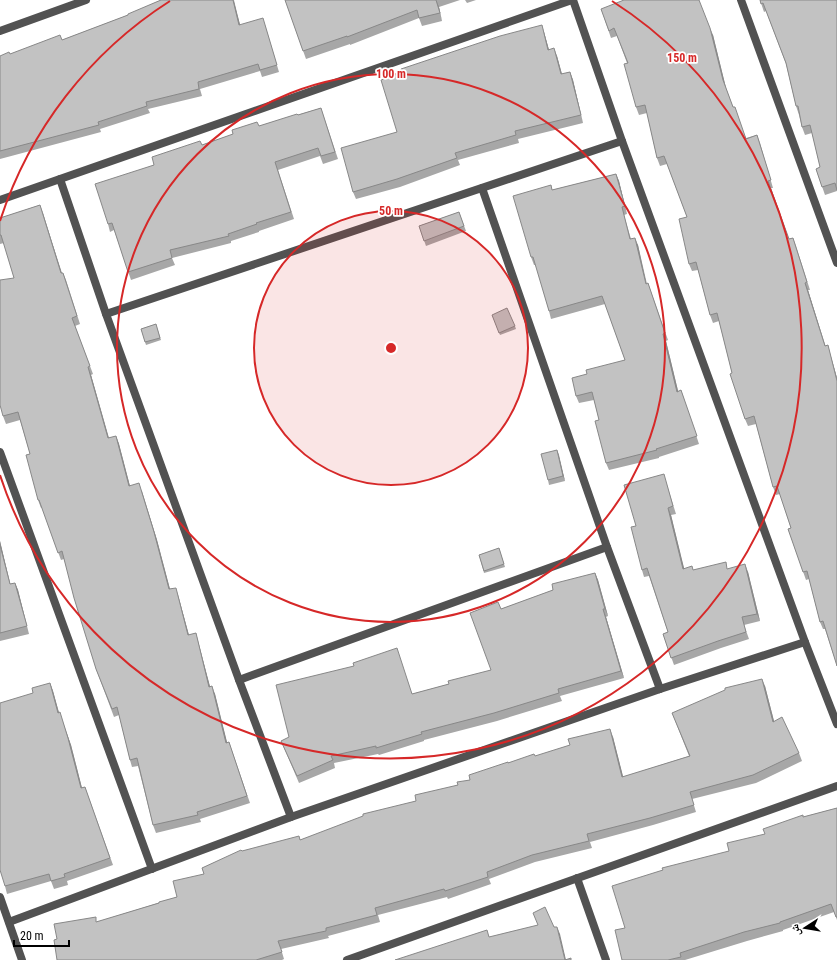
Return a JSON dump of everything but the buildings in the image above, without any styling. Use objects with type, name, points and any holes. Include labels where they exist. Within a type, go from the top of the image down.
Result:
[{"type":"street","points":[[0,31],[86,0]]},
{"type":"street","points":[[0,200],[572,0],[622,141],[837,724]]},
{"type":"street","points":[[741,0],[837,263]]},
{"type":"street","points":[[106,314],[622,141]]},
{"type":"street","points":[[60,179],[106,314],[239,680],[291,817]]},
{"type":"street","points":[[482,188],[607,547],[660,689]]},
{"type":"street","points":[[0,452],[152,869]]},
{"type":"street","points":[[239,680],[607,547]]},
{"type":"street","points":[[9,922],[291,817],[660,689],[806,642]]},
{"type":"street","points":[[347,960],[837,786]]},
{"type":"street","points":[[577,878],[606,960]]},
{"type":"street","points":[[0,896],[22,960]]}]
